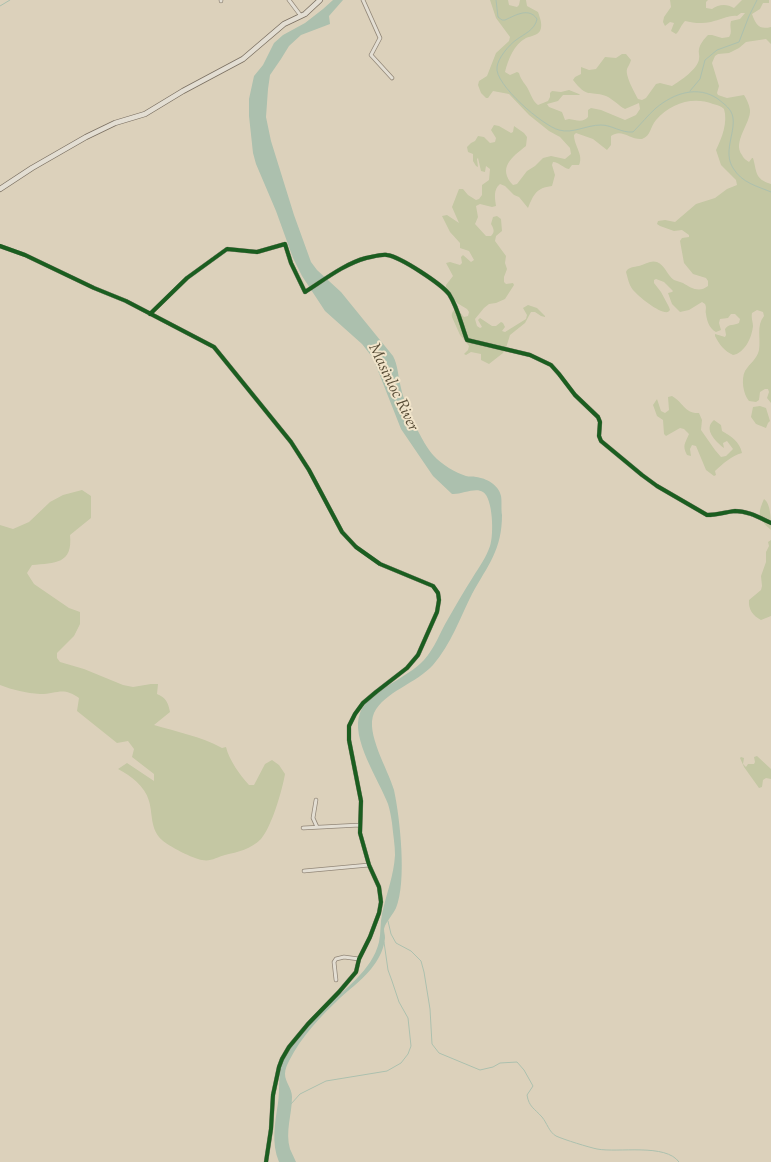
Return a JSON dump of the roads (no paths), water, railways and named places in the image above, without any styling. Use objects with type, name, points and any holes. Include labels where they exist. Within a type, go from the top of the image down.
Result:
[{"type":"street","points":[[289,0],[301,16]]},
{"type":"street","points":[[0,189],[86,136],[110,124],[145,114],[183,91],[243,59],[284,24],[301,16],[315,6],[320,0]]},
{"type":"street","points":[[363,0],[380,38],[371,55],[392,78]]},
{"type":"street","points":[[150,314],[187,278],[227,249],[257,252],[285,244],[299,281],[305,292],[349,265],[365,258],[388,255],[425,274],[448,293],[458,311],[467,340],[530,355],[551,365],[575,395],[598,417],[600,422],[599,436],[601,441],[657,486],[707,515],[716,515],[735,511],[744,512],[771,523]]},
{"type":"street","points":[[0,246],[25,255],[94,288],[126,301],[214,347],[291,442],[310,470],[342,532],[356,547],[380,564],[433,586],[438,593],[439,600],[437,612],[418,655],[407,668],[381,687],[363,704],[355,714],[349,726],[349,740],[361,801],[360,833],[369,865],[379,887],[380,907],[370,937],[359,959],[356,972],[312,1019],[289,1047],[278,1067],[273,1095],[271,1129],[266,1162]]},
{"type":"street","points":[[316,800],[313,818],[317,827]]},
{"type":"street","points":[[303,828],[360,825]]},
{"type":"street","points":[[304,871],[369,865]]},
{"type":"street","points":[[336,980],[334,962],[336,959],[344,957],[359,959]]},
{"type":"water","name":"Masinloc River","points":[[333,0],[343,0],[329,16],[330,24],[301,35],[289,46],[270,75],[266,117],[271,141],[294,215],[311,262],[317,270],[341,292],[393,356],[406,404],[414,424],[430,451],[441,462],[462,475],[484,479],[495,485],[501,496],[502,515],[500,538],[497,548],[445,648],[433,665],[385,699],[374,713],[372,731],[378,751],[394,790],[398,817],[402,867],[399,897],[396,908],[385,926],[384,945],[376,962],[367,974],[340,998],[312,1027],[299,1044],[285,1070],[285,1077],[292,1097],[288,1136],[290,1149],[296,1162],[279,1162],[275,1148],[274,1133],[282,1063],[290,1048],[306,1028],[364,971],[370,962],[379,942],[382,914],[393,870],[395,851],[390,811],[384,794],[362,746],[358,723],[360,713],[364,705],[371,698],[417,667],[428,655],[484,558],[490,546],[492,534],[491,509],[486,496],[483,492],[476,490],[452,494],[433,476],[401,429],[373,358],[362,344],[325,311],[302,276],[293,258],[276,211],[256,164],[253,153],[249,116],[249,99],[254,76],[263,65],[274,43],[283,35],[305,23]]},
{"type":"waterway","points":[[0,6],[10,0]]},
{"type":"waterway","points":[[496,0],[498,17],[502,20],[522,13],[530,13],[537,19],[532,29],[507,48],[499,60],[497,67],[498,74],[511,93],[542,121],[552,127],[564,131],[601,125],[633,132],[656,108],[670,98],[686,93],[702,92],[718,99],[729,109],[732,115],[733,124],[729,156],[733,168],[745,181],[771,192]]},
{"type":"waterway","points":[[690,91],[700,79],[705,60],[717,50],[739,42],[757,0]]},
{"type":"waterway","points":[[388,921],[391,934],[396,943],[411,951],[421,961],[430,1009],[432,1044],[439,1053],[480,1070],[493,1067],[500,1063],[517,1062],[524,1070],[533,1086],[527,1095],[529,1102],[556,1136],[597,1149],[641,1150],[664,1153],[673,1156],[679,1162]]},
{"type":"waterway","points":[[291,1104],[300,1094],[326,1081],[387,1071],[401,1063],[408,1054],[411,1046],[408,1018],[399,1002],[388,970],[384,942]]}]
